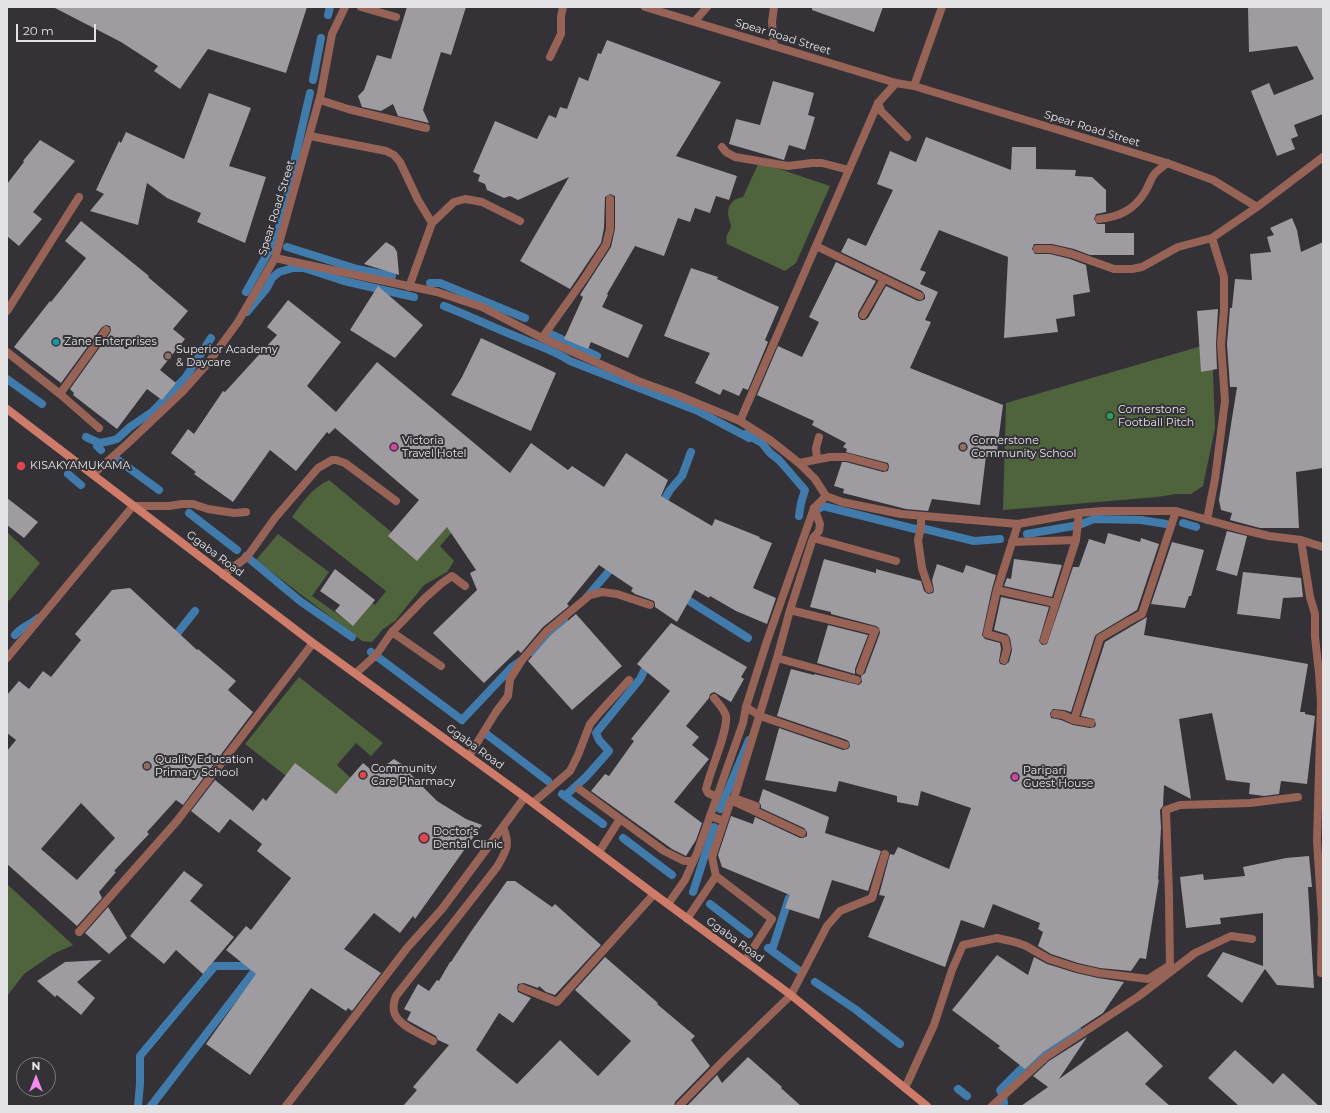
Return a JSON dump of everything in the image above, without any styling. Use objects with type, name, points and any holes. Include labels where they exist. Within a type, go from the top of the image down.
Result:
[{"type":"street","name":"Spear Road Street","points":[[93,474],[183,391],[208,363],[238,322],[276,258],[320,100],[332,34],[345,7]]},
{"type":"street","points":[[361,7],[396,17]]},
{"type":"street","points":[[550,57],[561,34],[561,16],[563,7]]},
{"type":"street","name":"Spear Road Street","points":[[645,7],[896,83],[914,86],[1167,163],[1213,180],[1257,207]]},
{"type":"street","points":[[695,21],[706,7]]},
{"type":"street","points":[[774,7],[772,22],[774,46]]},
{"type":"street","points":[[914,86],[942,7]]},
{"type":"street","points":[[740,421],[878,103],[896,83]]},
{"type":"street","points":[[320,100],[348,109],[426,128]]},
{"type":"street","points":[[878,103],[881,111],[907,137]]},
{"type":"street","points":[[310,136],[386,150],[394,155],[405,170],[418,200],[432,223]]},
{"type":"street","points":[[722,147],[726,152],[736,157],[788,166],[812,162],[822,163],[849,170]]},
{"type":"street","points":[[1037,249],[1051,249],[1072,254],[1114,269],[1132,269],[1142,267],[1178,247],[1212,238],[1323,158]]},
{"type":"street","points":[[1099,219],[1112,218],[1124,214],[1137,204],[1146,192],[1154,175],[1167,163]]},
{"type":"street","points":[[7,311],[79,197]]},
{"type":"street","points":[[409,287],[432,223],[454,202],[465,199],[482,202],[520,221]]},
{"type":"street","points":[[542,338],[606,245],[610,229],[610,199]]},
{"type":"street","points":[[1207,520],[1215,479],[1225,401],[1221,344],[1224,310],[1224,277],[1212,238]]},
{"type":"street","points":[[816,246],[920,296]]},
{"type":"street","points":[[276,258],[437,292],[482,306],[542,338],[638,381],[678,395],[740,421],[770,440],[799,463],[815,479],[826,496],[842,502],[901,514],[1018,524],[1079,513],[1102,511],[1176,511],[1269,536],[1301,540],[1323,547]]},
{"type":"street","points":[[863,315],[884,279]]},
{"type":"street","points":[[60,394],[106,330]]},
{"type":"street","points":[[7,352],[60,394],[99,428]]},
{"type":"street","name":"Ggaba Road","points":[[7,409],[313,643],[525,797],[791,995],[927,1106]]},
{"type":"street","points":[[817,459],[816,448],[819,437]]},
{"type":"street","points":[[799,463],[830,457],[847,457],[884,467]]},
{"type":"street","points":[[223,575],[247,557],[276,518],[318,468],[332,460],[345,462],[396,501]]},
{"type":"street","points":[[668,904],[685,880],[693,861],[743,723],[746,707],[767,641],[814,508],[826,496]]},
{"type":"street","points":[[7,658],[133,506],[193,504],[208,509],[234,514],[246,512]]},
{"type":"street","points":[[756,806],[734,798],[760,716],[790,610],[813,538],[819,531],[820,524],[814,508]]},
{"type":"street","points":[[1074,720],[1100,638],[1142,614],[1176,511]]},
{"type":"street","points":[[1044,640],[1076,540],[1079,513]]},
{"type":"street","points":[[921,516],[921,528],[918,540],[922,568],[929,589]]},
{"type":"street","points":[[1004,660],[1007,649],[1005,639],[987,634],[997,590],[1018,524]]},
{"type":"street","points":[[813,538],[896,561]]},
{"type":"street","points":[[1012,542],[1076,540]]},
{"type":"street","points":[[1301,540],[1310,597],[1315,614],[1315,637],[1320,673],[1321,702],[1317,841],[1322,918],[1321,973]]},
{"type":"street","points":[[356,674],[376,655],[392,632],[424,598],[442,583],[452,576],[465,586]]},
{"type":"street","points":[[997,590],[1055,604]]},
{"type":"street","points":[[469,756],[496,712],[508,696],[510,679],[522,660],[547,631],[590,595],[602,592],[617,594],[650,605]]},
{"type":"street","points":[[790,610],[875,631],[860,671]]},
{"type":"street","points":[[392,632],[441,666]]},
{"type":"street","points":[[79,932],[177,821],[313,643]]},
{"type":"street","points":[[777,658],[857,680]]},
{"type":"street","points":[[533,803],[570,771],[578,756],[590,724],[629,680]]},
{"type":"street","points":[[714,698],[726,716],[725,728],[706,789],[710,794],[717,797]]},
{"type":"street","points":[[746,707],[760,716],[845,745]]},
{"type":"street","points":[[1055,714],[1063,715],[1074,720],[1091,723]]},
{"type":"street","points":[[579,789],[664,851],[684,861],[693,861]]},
{"type":"street","points":[[286,1106],[407,948],[442,909],[525,797]]},
{"type":"street","points":[[992,1106],[1046,1057],[1139,996],[1170,968],[1166,810],[1180,805],[1250,803],[1298,797]]},
{"type":"street","points":[[745,961],[772,919],[716,876],[712,857],[731,800],[802,834]]},
{"type":"street","points":[[710,816],[724,821]]},
{"type":"street","points":[[598,852],[620,819]]},
{"type":"street","points":[[432,1041],[400,1023],[396,1018],[394,1011],[396,996],[497,867],[507,849],[508,842],[503,827]]},
{"type":"street","points":[[679,1106],[791,995],[827,926],[840,911],[872,898],[885,854]]},
{"type":"street","points":[[687,918],[716,876]]},
{"type":"street","points":[[522,988],[558,1002],[654,894]]},
{"type":"street","points":[[905,1088],[934,1025],[952,970],[963,945],[997,938],[1026,946],[1049,959],[1084,970],[1099,974],[1148,979],[1195,953],[1231,936],[1252,939]]},
{"type":"green space","points":[[759,162],[830,186],[796,263],[785,271],[727,244],[727,235],[731,226],[728,215],[730,204],[743,197]]},
{"type":"green space","name":"Cornerstone Football Pitch","points":[[1212,343],[1215,428],[1203,486],[1191,494],[1176,494],[1157,497],[1003,510],[1006,403]]},
{"type":"green space","points":[[329,480],[419,555],[448,524],[453,531],[440,546],[454,561],[447,572],[424,585],[395,621],[383,629],[372,642],[362,641],[256,560],[278,534],[329,572],[312,596],[353,625],[371,602],[375,605],[386,591],[292,517],[317,487]]},
{"type":"green space","points":[[7,532],[40,563],[10,600],[7,601]]},
{"type":"green space","points":[[299,677],[383,743],[371,756],[356,743],[337,765],[354,781],[342,795],[337,792],[331,801],[348,824],[245,744]]},
{"type":"green space","points":[[7,884],[73,945],[53,954],[24,974],[7,996]]},
{"type":"building","points":[[53,7],[307,7],[286,73],[208,49],[180,89],[154,71],[158,66],[121,42]]},
{"type":"building","points":[[407,7],[466,7],[451,55],[441,52],[423,110],[429,123],[398,116],[393,104],[381,111],[362,107],[358,96],[364,90],[377,55],[391,59]]},
{"type":"building","points":[[812,7],[883,7],[874,32],[812,10]]},
{"type":"building","points":[[1248,7],[1323,7],[1323,114],[1294,125],[1298,136],[1291,139],[1295,149],[1277,156],[1251,91],[1269,83],[1274,95],[1314,79],[1297,46],[1249,52]]},
{"type":"building","points":[[607,40],[721,82],[676,156],[737,176],[729,200],[716,196],[710,213],[695,208],[690,222],[678,218],[664,256],[635,246],[607,294],[608,295],[602,307],[643,325],[628,358],[591,342],[588,349],[564,339],[583,297],[580,295],[611,247],[615,229],[615,196],[610,194],[605,197],[604,228],[601,243],[570,289],[520,261],[569,177],[518,200],[510,196],[504,198],[487,190],[485,184],[478,181],[480,175],[473,172],[495,121],[537,139],[549,115],[556,118],[560,107],[567,109],[579,77],[588,81],[598,53],[601,54]]},
{"type":"building","points":[[773,81],[814,93],[808,115],[815,117],[805,150],[789,145],[784,160],[729,144],[736,119],[760,125]]},
{"type":"building","points":[[209,93],[251,108],[229,166],[266,177],[245,243],[197,222],[201,213],[167,198],[147,183],[138,225],[90,211],[104,194],[96,190],[119,141],[121,143],[126,132],[184,159]]},
{"type":"building","points":[[926,137],[1011,170],[1012,147],[1036,147],[1036,169],[1076,170],[1075,176],[1092,177],[1106,190],[1106,212],[1096,214],[1094,219],[1097,224],[1105,224],[1105,233],[1134,233],[1134,255],[1090,255],[1074,249],[1052,244],[1034,244],[1032,249],[1035,254],[1050,254],[1086,265],[1090,292],[1073,295],[1075,316],[1056,319],[1058,332],[1004,338],[1008,257],[939,230],[920,270],[926,272],[920,284],[938,292],[925,320],[931,322],[910,368],[1003,405],[996,458],[986,456],[980,505],[932,499],[928,511],[906,509],[843,493],[844,489],[834,486],[842,462],[883,472],[888,471],[888,463],[846,452],[847,449],[843,447],[846,443],[812,425],[814,421],[757,395],[778,346],[802,357],[819,322],[809,317],[836,262],[876,281],[858,313],[858,317],[861,320],[868,318],[886,286],[918,301],[925,299],[925,295],[922,291],[841,252],[848,238],[866,246],[893,190],[877,184],[890,151],[916,162]]},
{"type":"building","points":[[40,140],[75,161],[33,212],[42,219],[19,246],[7,236],[7,184]]},
{"type":"building","points":[[1292,218],[1297,230],[1301,252],[1323,242],[1323,468],[1296,472],[1299,528],[1260,528],[1230,520],[1232,513],[1221,510],[1219,500],[1237,387],[1230,387],[1227,344],[1230,308],[1232,308],[1235,279],[1252,280],[1250,254],[1271,252],[1267,237],[1274,235],[1270,228]]},
{"type":"building","points":[[81,221],[149,276],[148,277],[188,311],[173,329],[185,339],[160,370],[176,383],[162,400],[147,389],[117,429],[73,395],[74,393],[70,389],[110,333],[110,326],[106,325],[102,327],[61,383],[14,347],[86,258],[65,241]]},
{"type":"building","points":[[386,242],[394,247],[397,252],[399,275],[364,264]]},
{"type":"building","points":[[691,268],[718,277],[717,279],[779,307],[765,340],[768,342],[748,390],[743,388],[739,396],[723,389],[720,395],[695,383],[710,353],[664,336]]},
{"type":"building","points":[[378,286],[423,325],[395,358],[350,330]]},
{"type":"building","points":[[288,300],[341,342],[307,386],[336,412],[377,362],[510,473],[531,443],[568,470],[572,466],[604,487],[626,453],[668,480],[661,496],[712,526],[715,519],[772,543],[753,588],[776,598],[767,624],[736,611],[710,596],[709,598],[695,590],[677,622],[655,607],[654,601],[635,594],[631,591],[633,588],[599,565],[567,604],[569,606],[543,627],[521,653],[518,650],[484,683],[433,633],[477,590],[470,573],[476,570],[447,527],[417,561],[388,536],[419,500],[335,428],[329,434],[327,432],[296,471],[270,450],[233,502],[194,474],[196,472],[171,453],[188,429],[194,434],[223,391],[225,392],[277,335],[267,327]]},
{"type":"building","points":[[1218,309],[1216,344],[1217,369],[1201,372],[1197,311]]},
{"type":"building","points":[[481,338],[556,373],[531,431],[451,395],[462,377]]},
{"type":"building","points":[[7,498],[38,522],[24,538],[7,525]]},
{"type":"building","points":[[1227,531],[1247,536],[1237,576],[1216,570]]},
{"type":"building","points":[[1108,533],[1140,542],[1141,538],[1159,544],[1137,610],[1095,636],[1071,712],[1053,709],[1050,713],[1051,718],[1073,725],[1090,728],[1095,727],[1096,724],[1094,719],[1081,716],[1105,642],[1147,617],[1144,635],[1308,664],[1300,712],[1305,712],[1305,714],[1315,716],[1307,784],[1281,781],[1279,794],[1264,796],[1249,794],[1250,783],[1226,780],[1212,713],[1179,719],[1191,799],[1164,785],[1163,806],[1160,810],[1161,828],[1158,880],[1159,879],[1146,959],[1140,958],[1131,971],[1100,968],[1078,963],[1051,954],[1038,946],[1043,932],[1038,929],[1040,923],[993,904],[984,928],[961,920],[945,967],[868,937],[885,896],[879,895],[890,854],[894,855],[898,847],[949,869],[971,808],[921,791],[918,806],[897,802],[897,796],[839,781],[836,792],[765,780],[779,728],[843,750],[848,749],[850,746],[847,740],[777,716],[791,669],[859,685],[862,682],[861,676],[865,673],[880,633],[879,628],[876,626],[810,607],[824,559],[876,573],[876,569],[921,581],[924,591],[928,594],[933,593],[934,590],[932,580],[937,564],[963,573],[966,565],[996,575],[982,635],[985,639],[1000,643],[1001,649],[999,661],[1000,664],[1005,665],[1009,662],[1012,650],[1010,638],[1007,634],[994,630],[1001,597],[1049,607],[1039,641],[1042,645],[1047,644],[1073,567],[1079,567],[1089,539],[1105,544]]},
{"type":"building","points":[[1172,542],[1204,550],[1191,596],[1189,596],[1185,608],[1151,604]]},
{"type":"building","points":[[1014,559],[1062,565],[1052,597],[1004,586],[1007,578],[1011,579]]},
{"type":"building","points":[[335,569],[375,600],[353,626],[335,611],[340,605],[320,591]]},
{"type":"building","points":[[1243,572],[1301,578],[1303,597],[1283,598],[1280,619],[1237,614]]},
{"type":"building","points":[[130,588],[197,650],[198,649],[236,681],[228,690],[253,712],[183,805],[176,800],[147,832],[149,834],[114,871],[116,872],[99,892],[102,898],[77,926],[7,864],[7,751],[16,740],[7,733],[7,695],[19,681],[29,689],[43,671],[51,677],[81,640],[75,634],[112,590]],"holes":[[[81,803],[115,838],[77,880],[41,849]]]},
{"type":"building","points":[[576,614],[622,666],[572,710],[528,661],[551,635]]},
{"type":"building","points":[[671,623],[747,667],[741,677],[744,679],[731,702],[714,692],[710,694],[709,698],[686,726],[699,737],[692,745],[709,759],[674,802],[702,823],[696,840],[686,856],[672,849],[591,791],[605,774],[609,776],[634,741],[631,739],[670,691],[637,664]]},
{"type":"building","points":[[828,625],[868,635],[855,669],[855,674],[817,663]]},
{"type":"building","points":[[394,759],[403,765],[437,801],[466,819],[482,825],[415,919],[413,916],[400,933],[374,913],[344,949],[381,973],[352,1011],[348,1008],[346,1011],[311,988],[250,1075],[206,1044],[256,974],[226,950],[246,926],[251,930],[291,878],[257,851],[262,844],[230,819],[219,833],[191,811],[215,780],[253,811],[263,798],[266,801],[295,763],[336,794],[363,763],[375,773]]},
{"type":"building","points":[[763,789],[829,817],[825,833],[881,851],[868,891],[832,880],[819,919],[785,908],[790,895],[722,867],[718,855],[731,816],[753,824],[755,817],[800,838],[807,836],[807,832],[804,828],[761,808],[759,802]]},
{"type":"building","points":[[1309,856],[1312,887],[1308,887],[1314,988],[1277,985],[1265,969],[1242,1003],[1207,976],[1223,952],[1263,966],[1263,913],[1220,918],[1221,924],[1186,928],[1180,877],[1203,874],[1204,880],[1245,876],[1243,867],[1286,858]]},
{"type":"building","points":[[184,871],[203,885],[190,901],[234,937],[203,974],[176,950],[164,964],[130,936]]},
{"type":"building","points":[[507,881],[515,881],[552,907],[555,904],[601,945],[555,995],[546,992],[539,986],[538,988],[524,983],[518,984],[518,992],[531,998],[513,1023],[499,1013],[476,1050],[517,1084],[560,1040],[598,1076],[631,1041],[575,990],[605,957],[695,1036],[691,1040],[710,1066],[675,1102],[674,1106],[403,1106],[417,1090],[413,1087],[449,1045],[438,1040],[436,1036],[407,1020],[411,1012],[404,1009],[418,984],[429,991],[437,980],[439,981],[450,962]]},
{"type":"building","points":[[108,907],[127,938],[109,954],[85,933]]},
{"type":"building","points":[[997,955],[1028,975],[1034,957],[1047,964],[1076,973],[1124,982],[1103,1013],[1043,1052],[1025,1069],[998,1048],[1000,1046],[952,1010]]},
{"type":"building","points":[[102,960],[77,982],[95,998],[81,1015],[57,995],[55,997],[37,981],[65,962]]},
{"type":"building","points":[[1127,1031],[1163,1066],[1145,1084],[1170,1106],[1021,1106],[1048,1087],[1033,1076],[1049,1061],[1087,1037],[1059,1079]]},
{"type":"building","points":[[1235,1050],[1273,1084],[1283,1073],[1319,1106],[1239,1106],[1208,1078]]},
{"type":"building","points":[[748,1057],[801,1106],[687,1106],[717,1075],[722,1083]]},
{"type":"waterway","points":[[328,15],[330,7]]},
{"type":"waterway","points":[[313,80],[321,38]]},
{"type":"waterway","points":[[246,292],[273,244],[279,228],[310,93]]},
{"type":"waterway","points":[[287,247],[357,269],[392,276]]},
{"type":"waterway","points":[[247,312],[267,288],[272,278],[279,272],[293,268],[304,268],[344,281],[414,297]]},
{"type":"waterway","points":[[430,283],[440,283],[525,318]]},
{"type":"waterway","points":[[444,306],[552,351],[570,361],[698,411],[749,438]]},
{"type":"waterway","points":[[549,333],[597,356]]},
{"type":"waterway","points":[[99,443],[117,439],[130,427],[152,412],[186,377],[211,338]]},
{"type":"waterway","points":[[7,379],[42,404]]},
{"type":"waterway","points":[[746,434],[762,443],[805,490],[799,516]]},
{"type":"waterway","points":[[86,437],[99,443],[97,446],[101,450]]},
{"type":"waterway","points":[[660,507],[670,490],[682,476],[691,452]]},
{"type":"waterway","points":[[118,460],[159,490]]},
{"type":"waterway","points":[[68,474],[81,485]]},
{"type":"waterway","points":[[813,516],[815,511],[823,506],[915,529],[921,528],[974,541],[1000,539]]},
{"type":"waterway","points":[[189,513],[237,550]]},
{"type":"waterway","points":[[1027,534],[1079,525],[1094,519],[1141,520],[1166,524]]},
{"type":"waterway","points":[[1183,523],[1196,527]]},
{"type":"waterway","points":[[246,556],[300,601],[352,637]]},
{"type":"waterway","points":[[586,598],[615,564]]},
{"type":"waterway","points":[[680,595],[748,638]]},
{"type":"waterway","points":[[172,640],[195,611]]},
{"type":"waterway","points":[[15,635],[38,618]]},
{"type":"waterway","points":[[532,652],[564,621]]},
{"type":"waterway","points":[[371,652],[462,720],[458,717]]},
{"type":"waterway","points":[[462,720],[512,667],[522,660]]},
{"type":"waterway","points":[[565,796],[586,777],[609,751],[599,740],[596,733],[640,679],[647,662]]},
{"type":"waterway","points":[[485,733],[548,781]]},
{"type":"waterway","points":[[720,809],[749,740]]},
{"type":"waterway","points":[[562,794],[603,824]]},
{"type":"waterway","points":[[693,892],[714,827]]},
{"type":"waterway","points":[[623,838],[672,875]]},
{"type":"waterway","points":[[772,950],[789,898]]},
{"type":"waterway","points":[[710,904],[749,934]]},
{"type":"waterway","points":[[768,948],[798,970]]},
{"type":"waterway","points":[[138,1106],[140,1056],[215,966],[252,966],[256,963]]},
{"type":"waterway","points":[[151,1106],[256,969]]},
{"type":"waterway","points":[[815,982],[855,1009],[900,1044]]},
{"type":"waterway","points":[[1002,1106],[1004,1103],[1000,1090],[1033,1059],[1050,1049],[1077,1029]]},
{"type":"waterway","points":[[958,1089],[967,1096]]},
{"type":"place","name":"Zane Enterprises","points":[[56,342]]},
{"type":"place","name":"Superior Academy & Daycare","points":[[168,356]]},
{"type":"place","name":"Cornerstone Football Pitch","points":[[1110,416]]},
{"type":"place","name":"Victoria Travel Hotel","points":[[394,447]]},
{"type":"place","name":"Cornerstone Community School","points":[[963,447]]},
{"type":"place","name":"KISAKYAMUKAMA","points":[[21,466]]},
{"type":"place","name":"Quality Education Primary School","points":[[147,766]]},
{"type":"place","name":"Community Care Pharmacy","points":[[363,775]]},
{"type":"place","name":"Paripari Guest House","points":[[1015,777]]},
{"type":"place","name":"Doctor's Dental Clinic","points":[[424,838]]}]
